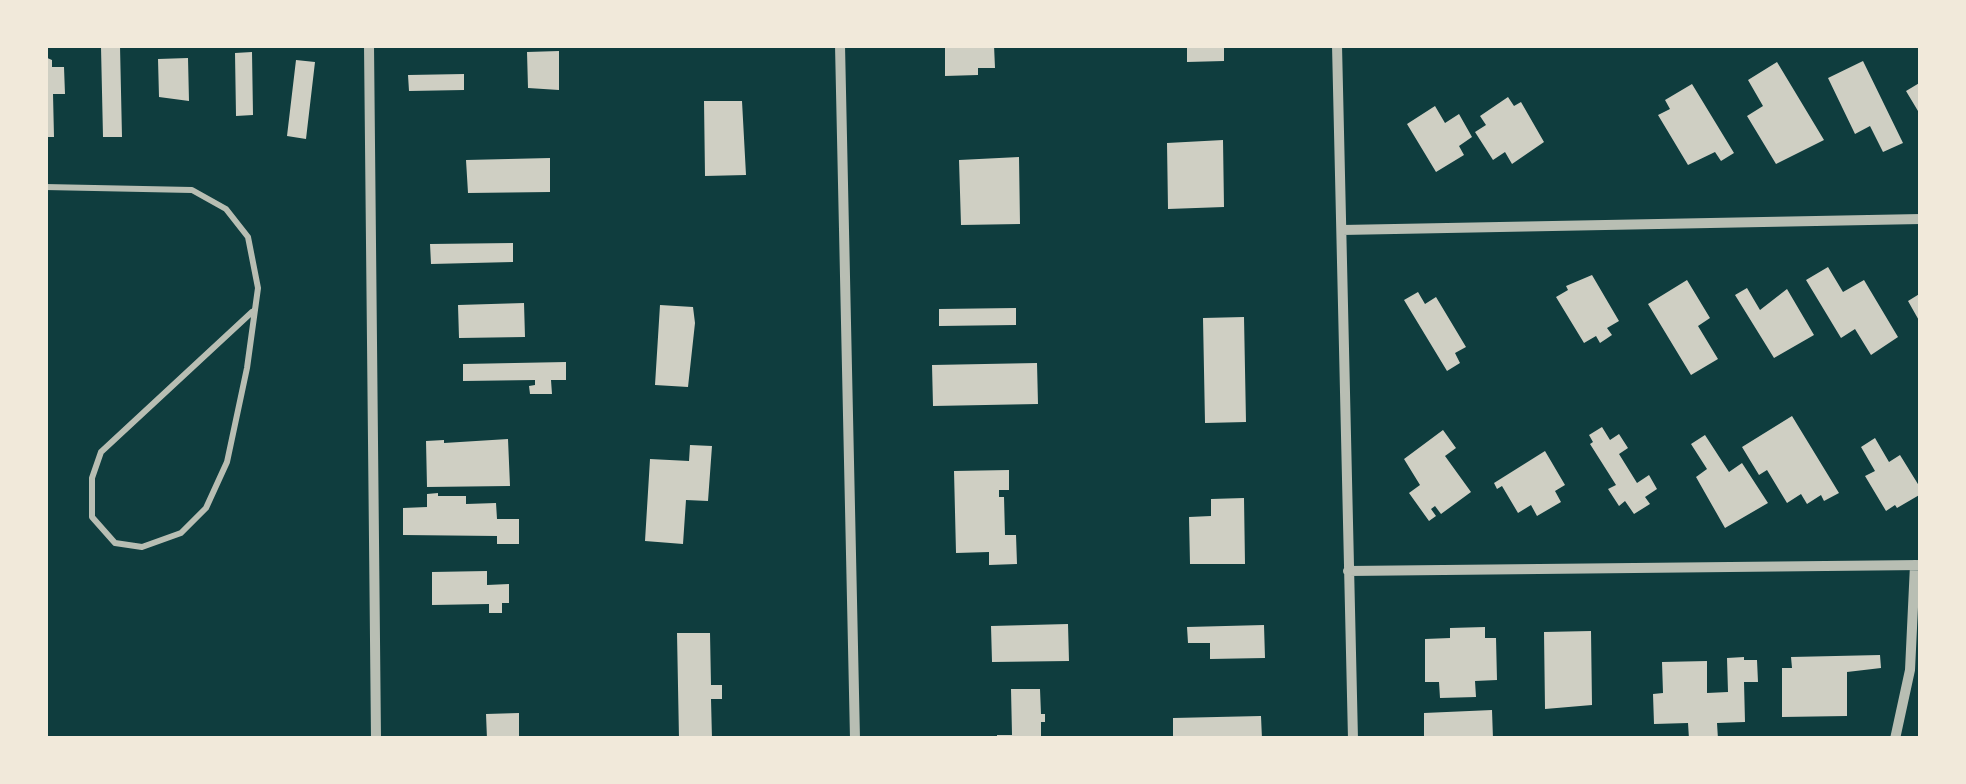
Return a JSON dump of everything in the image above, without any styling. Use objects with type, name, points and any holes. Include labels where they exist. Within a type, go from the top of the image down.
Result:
[{"type":"street","points":[[369,45],[376,739]]},
{"type":"street","points":[[840,45],[854,739]]},
{"type":"street","points":[[1337,45],[1353,739]]},
{"type":"street","points":[[1342,230],[1921,219]]},
{"type":"street","points":[[1348,571],[1918,565],[1910,670],[1895,739]]},
{"type":"lane","points":[[45,187],[192,190],[226,209],[248,238],[258,288],[248,368],[226,462],[206,508],[181,532],[142,547],[115,544],[92,517],[92,478],[101,452],[252,312]]},
{"type":"building","points":[[945,45],[994,45],[995,68],[978,68],[978,75],[945,76]]},
{"type":"building","points":[[1187,45],[1224,45],[1224,61],[1187,62]]},
{"type":"building","points":[[120,46],[122,137],[103,137],[101,47]]},
{"type":"building","points":[[559,51],[559,90],[528,88],[527,52]]},
{"type":"building","points":[[252,52],[253,115],[236,116],[235,53]]},
{"type":"building","points":[[45,57],[52,60],[52,67],[64,67],[65,94],[53,94],[54,137],[45,137]]},
{"type":"building","points":[[188,58],[189,101],[159,97],[158,59]]},
{"type":"building","points":[[296,60],[315,62],[306,139],[287,136]]},
{"type":"building","points":[[1863,61],[1903,143],[1883,152],[1870,126],[1855,134],[1828,78]]},
{"type":"building","points":[[1777,62],[1824,140],[1776,164],[1747,116],[1763,106],[1748,80]]},
{"type":"building","points":[[464,74],[464,90],[409,91],[408,75]]},
{"type":"building","points":[[1921,82],[1921,116],[1906,91]]},
{"type":"building","points":[[1692,84],[1734,153],[1721,161],[1715,152],[1688,165],[1658,115],[1670,109],[1665,100]]},
{"type":"building","points":[[1508,97],[1514,106],[1521,102],[1544,142],[1512,164],[1505,152],[1493,160],[1475,132],[1486,125],[1480,116]]},
{"type":"building","points":[[704,101],[742,101],[746,175],[705,176]]},
{"type":"building","points":[[1435,106],[1445,123],[1459,114],[1472,137],[1459,146],[1464,155],[1436,172],[1407,124]]},
{"type":"building","points":[[1223,140],[1224,207],[1168,209],[1167,143]]},
{"type":"building","points":[[1019,157],[1020,224],[961,225],[959,160]]},
{"type":"building","points":[[550,158],[550,192],[468,193],[466,160]]},
{"type":"building","points":[[513,243],[513,262],[431,264],[430,244]]},
{"type":"building","points":[[1828,267],[1843,292],[1864,280],[1898,337],[1871,355],[1855,329],[1841,338],[1806,280]]},
{"type":"building","points":[[1592,275],[1619,321],[1607,328],[1612,335],[1600,343],[1596,336],[1584,343],[1556,297],[1568,290],[1566,286]]},
{"type":"building","points":[[1687,280],[1710,318],[1698,326],[1718,359],[1691,375],[1648,304]]},
{"type":"building","points":[[1747,288],[1760,310],[1787,289],[1814,335],[1774,358],[1735,295]]},
{"type":"building","points":[[1418,292],[1425,304],[1436,297],[1466,347],[1455,353],[1460,363],[1447,371],[1404,300]]},
{"type":"building","points":[[1921,293],[1921,324],[1908,301]]},
{"type":"building","points":[[524,303],[525,337],[459,338],[458,305]]},
{"type":"building","points":[[660,305],[693,307],[688,387],[655,385]]},
{"type":"building","points":[[1016,308],[1016,325],[939,326],[939,309]]},
{"type":"building","points":[[1244,317],[1246,422],[1205,423],[1203,318]]},
{"type":"building","points":[[566,362],[566,380],[551,380],[552,394],[530,394],[529,386],[535,385],[535,380],[463,381],[463,364]]},
{"type":"building","points":[[1037,363],[1038,404],[933,406],[932,365]]},
{"type":"building","points":[[1792,416],[1839,493],[1824,501],[1821,495],[1807,504],[1801,494],[1787,503],[1767,470],[1759,475],[1742,447]]},
{"type":"building","points":[[1602,427],[1610,440],[1619,434],[1628,448],[1619,454],[1637,483],[1649,475],[1657,489],[1645,497],[1650,504],[1634,514],[1625,501],[1619,506],[1608,489],[1616,485],[1590,444],[1593,442],[1589,435]]},
{"type":"building","points":[[1443,430],[1456,448],[1445,456],[1471,492],[1441,514],[1435,506],[1431,509],[1436,516],[1429,521],[1409,493],[1420,485],[1404,459]]},
{"type":"building","points":[[1705,435],[1729,472],[1742,463],[1768,503],[1725,528],[1696,477],[1707,469],[1691,444]]},
{"type":"building","points":[[1875,438],[1889,462],[1900,455],[1921,489],[1921,494],[1886,511],[1865,476],[1875,471],[1861,447]]},
{"type":"building","points":[[508,439],[510,486],[427,487],[426,441]]},
{"type":"building","points":[[690,445],[712,446],[708,501],[686,500],[683,544],[645,541],[650,459],[689,461]]},
{"type":"building","points":[[1545,451],[1565,485],[1555,491],[1561,502],[1537,516],[1531,505],[1518,513],[1502,486],[1497,489],[1494,483]]},
{"type":"building","points":[[1009,470],[1009,490],[999,490],[999,497],[1004,497],[1005,535],[1016,535],[1017,564],[989,565],[989,552],[956,553],[954,471]]},
{"type":"building","points":[[427,494],[466,496],[466,504],[496,503],[497,519],[519,519],[519,544],[497,544],[497,536],[403,535],[403,508],[427,507]]},
{"type":"building","points":[[1244,498],[1245,564],[1190,564],[1189,517],[1211,516],[1211,499]]},
{"type":"building","points":[[487,571],[487,585],[509,584],[509,603],[502,603],[502,613],[489,613],[489,604],[432,605],[432,572]]},
{"type":"building","points":[[1068,624],[1069,661],[992,662],[991,626]]},
{"type":"building","points":[[1264,625],[1265,658],[1210,659],[1210,643],[1188,643],[1187,627]]},
{"type":"building","points":[[1485,627],[1485,638],[1496,638],[1497,680],[1475,681],[1476,697],[1440,698],[1439,682],[1425,682],[1425,639],[1450,638],[1450,628]]},
{"type":"building","points":[[1591,631],[1592,705],[1545,709],[1544,632]]},
{"type":"building","points":[[677,633],[710,633],[711,685],[722,685],[722,699],[711,699],[712,739],[679,739]]},
{"type":"building","points":[[1880,655],[1881,668],[1847,672],[1847,716],[1782,717],[1782,668],[1792,668],[1791,657]]},
{"type":"building","points":[[1727,658],[1757,660],[1758,682],[1744,682],[1745,722],[1717,723],[1718,739],[1689,739],[1688,723],[1654,724],[1653,694],[1663,693],[1662,662],[1707,661],[1707,693],[1728,692]]},
{"type":"building","points":[[1011,689],[1040,689],[1041,714],[1045,714],[1041,739],[997,739],[997,735],[1012,735]]},
{"type":"building","points":[[1492,710],[1493,739],[1424,739],[1424,713]]},
{"type":"building","points":[[519,713],[519,739],[487,739],[486,714]]},
{"type":"building","points":[[1261,716],[1262,739],[1173,737],[1173,718]]}]
